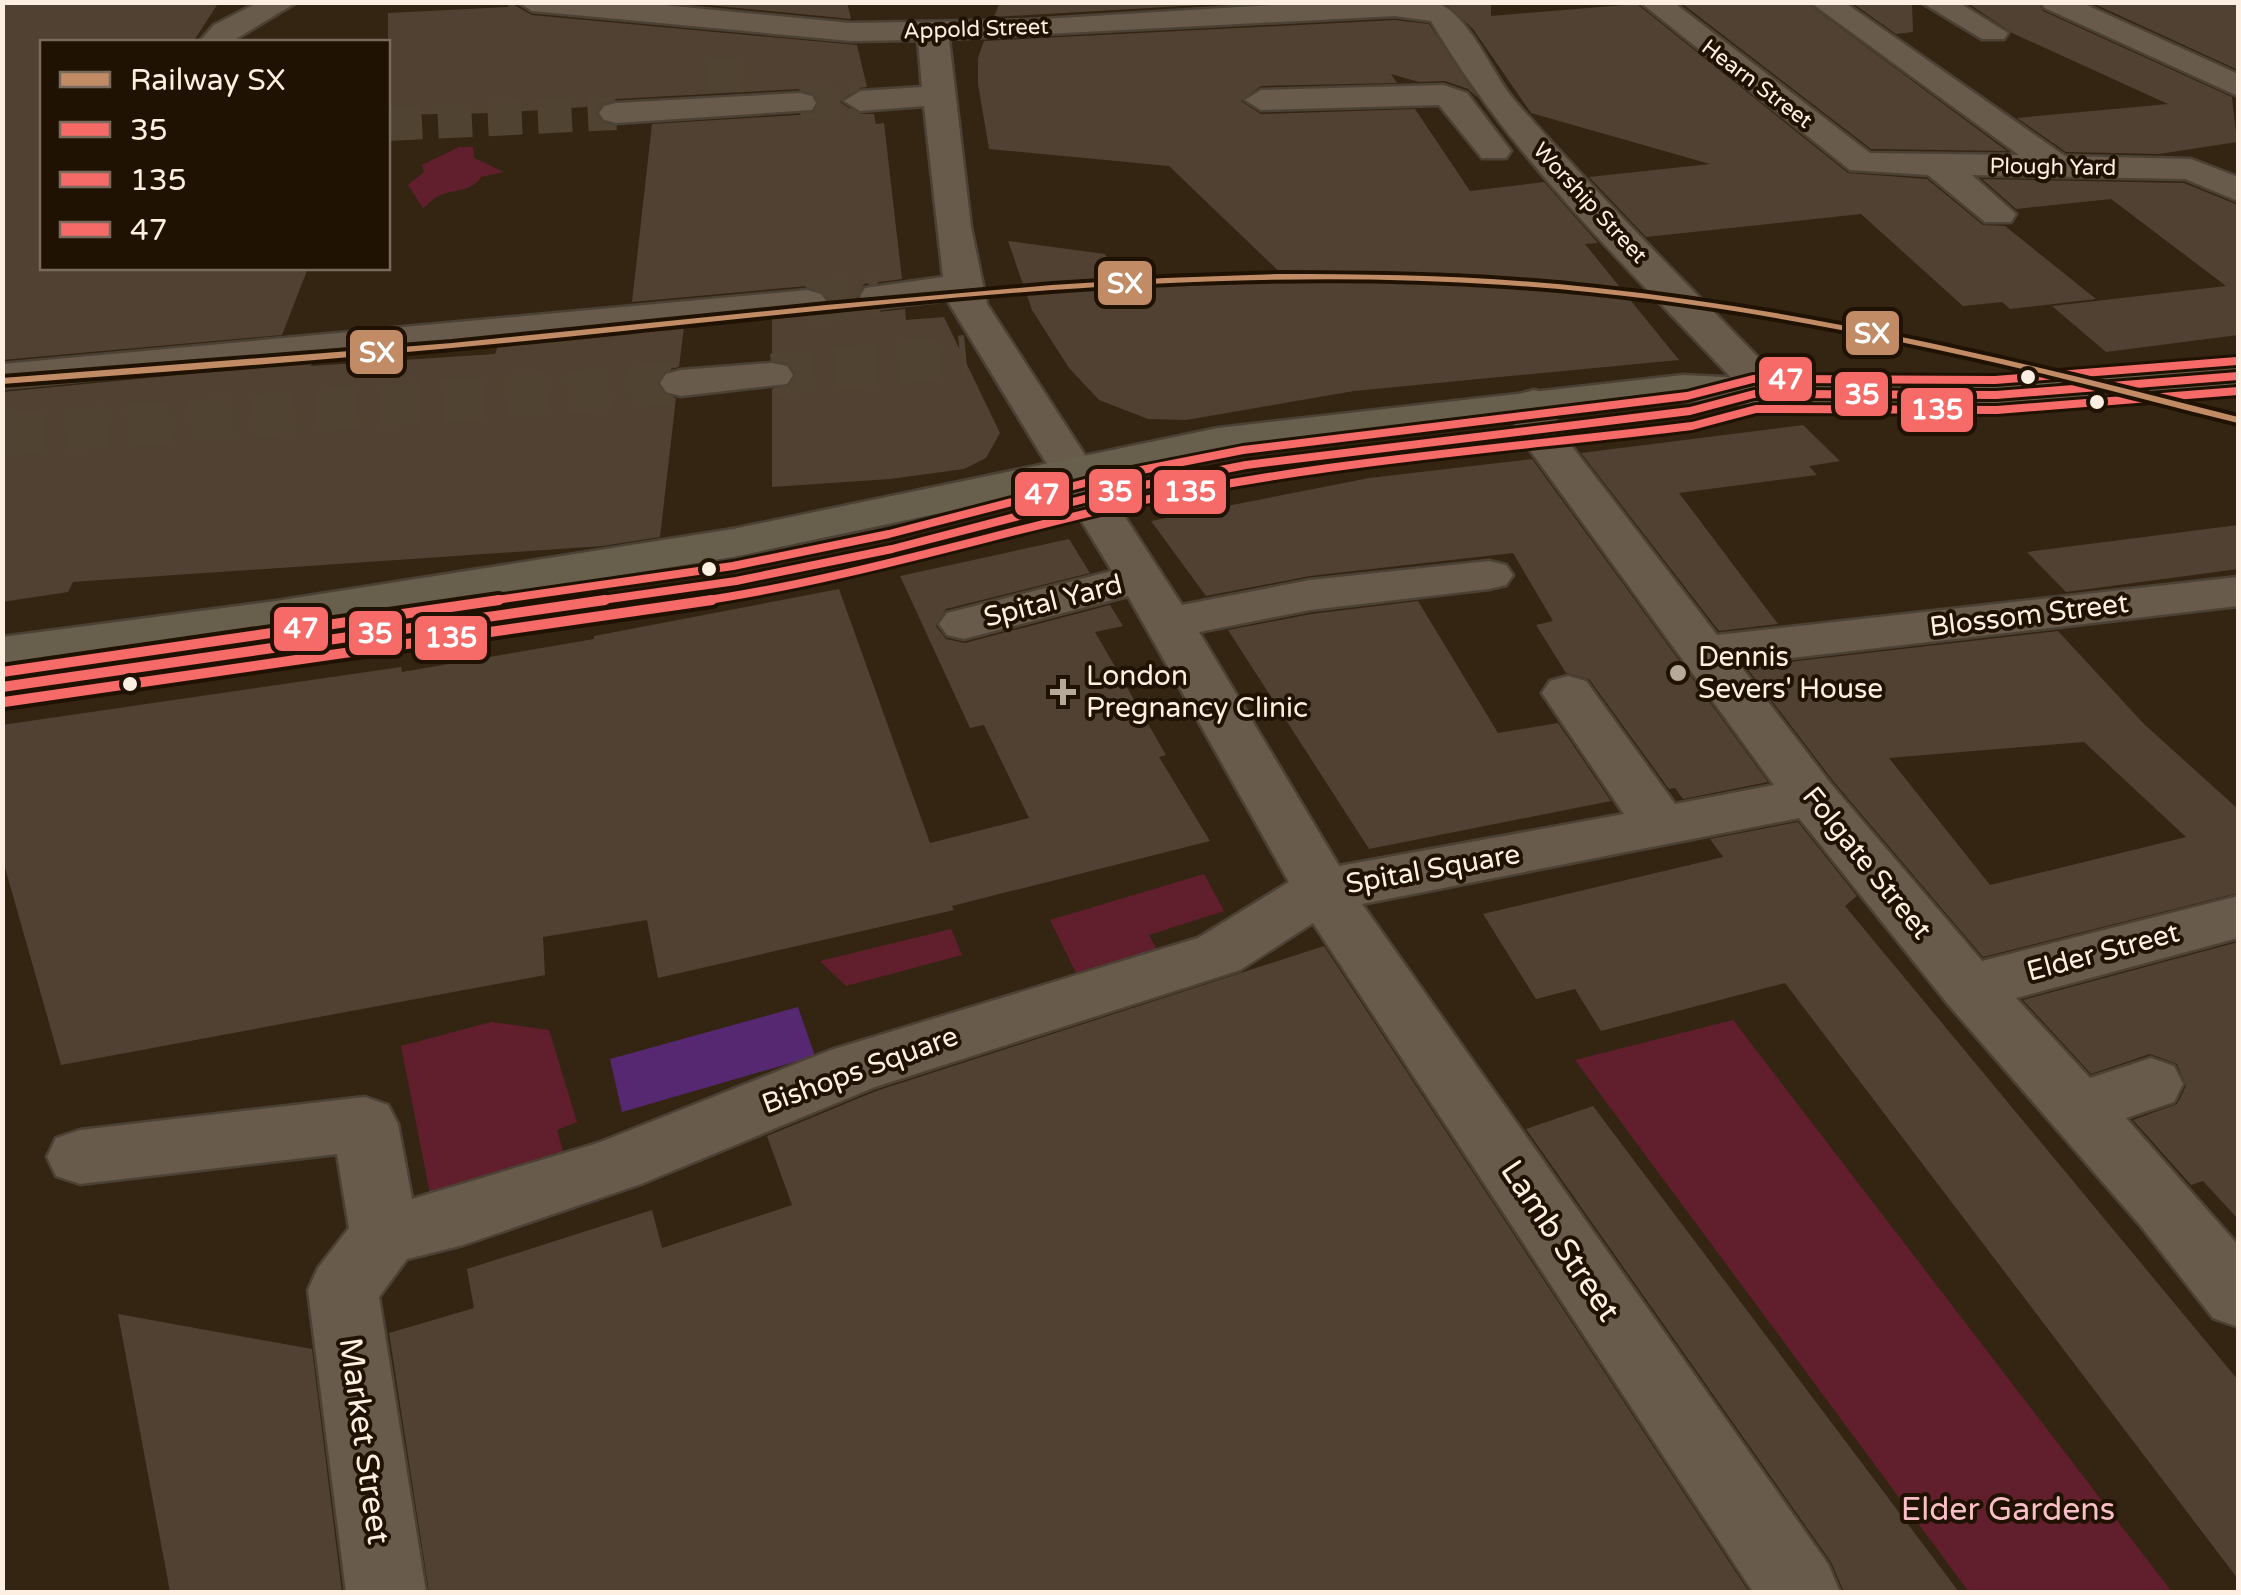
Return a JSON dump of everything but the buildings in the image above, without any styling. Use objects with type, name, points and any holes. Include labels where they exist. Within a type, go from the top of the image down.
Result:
[{"type":"main road","points":[[2,686],[210,660],[736,580],[892,550],[1218,440],[1536,417],[1690,411],[1757,394],[1996,395],[2238,376]]},
{"type":"main road","points":[[2,653],[276,616],[734,544],[1080,484]]},
{"type":"street","points":[[216,40],[224,32],[283,2]]},
{"type":"street","name":"Appold Street","points":[[532,2],[599,5],[745,24],[933,32],[1422,8]]},
{"type":"street","points":[[1067,2],[1088,25]]},
{"type":"street","name":"Hearn Street","points":[[1654,2],[1862,163]]},
{"type":"street","points":[[1824,2],[2072,165]]},
{"type":"street","points":[[1936,2],[1994,33]]},
{"type":"street","points":[[2055,2],[2190,60],[2238,86]]},
{"type":"street","name":"Worship Street","points":[[1422,8],[1442,15],[1484,85],[1757,394]]},
{"type":"street","points":[[880,296],[961,287],[933,32]]},
{"type":"street","points":[[1261,100],[1444,95],[1455,100],[1499,158],[1511,162],[1548,159]]},
{"type":"street","points":[[860,101],[940,96]]},
{"type":"street","points":[[616,113],[726,100],[800,104]]},
{"type":"street","points":[[2191,169],[2238,160]]},
{"type":"street","name":"Plough Yard","points":[[1862,163],[2191,169],[2238,190]]},
{"type":"street","points":[[1936,164],[1998,214]]},
{"type":"street","name":"Spital Square","points":[[961,287],[981,356],[1080,484],[1142,578],[1300,856],[1325,886],[1369,882],[1812,797]]},
{"type":"street","points":[[2,376],[807,302]]},
{"type":"street","points":[[682,383],[772,376]]},
{"type":"street","name":"Folgate Street","points":[[1536,417],[1701,654],[1812,797],[1968,987],[2164,1205],[2238,1296]]},
{"type":"street","points":[[1169,624],[1310,595],[1489,575]]},
{"type":"street","name":"Spital Yard","points":[[964,624],[1142,578]]},
{"type":"street","name":"Blossom Street","points":[[1701,654],[2238,591]]},
{"type":"street","points":[[1568,693],[1688,822]]},
{"type":"street","name":"Bishops Square","points":[[364,1262],[463,1216],[617,1164],[854,1068],[1219,954],[1325,886]]},
{"type":"street","name":"Lamb Street","points":[[1325,886],[1342,922],[1800,1592]]},
{"type":"street","name":"Elder Street","points":[[1968,987],[2238,916]]},
{"type":"street","points":[[2074,1108],[2151,1084]]},
{"type":"street","points":[[80,1157],[365,1124],[364,1262]]},
{"type":"street","name":"Market Street","points":[[364,1262],[386,1592]]},
{"type":"green space","points":[[459,147],[473,147],[474,158],[504,172],[442,194],[423,208],[408,185],[424,172],[422,165]]},
{"type":"green space","points":[[1204,874],[1224,911],[1149,935],[1164,963],[1082,985],[1050,920]]},
{"type":"green space","points":[[951,929],[962,955],[846,986],[820,961]]},
{"type":"green space","name":"Elder Gardens","points":[[1733,1020],[2172,1592],[1969,1592],[1575,1060]]},
{"type":"green space","points":[[491,1022],[549,1030],[577,1122],[557,1130],[565,1159],[431,1199],[401,1046]]},
{"type":"shaded area","points":[[798,1007],[815,1056],[622,1112],[610,1059]]},
{"type":"tunnel","points":[[726,92],[727,44]]},
{"type":"tunnel","points":[[800,103],[860,101]]},
{"type":"tunnel","points":[[390,124],[616,113]]},
{"type":"tunnel","points":[[807,302],[879,296]]},
{"type":"tunnel","points":[[772,375],[966,356]]},
{"type":"tunnel","points":[[2,435],[681,383]]},
{"type":"rail line","name":"SX","points":[[2,381],[452,346],[1052,287],[1278,277],[1391,277],[1597,290],[1782,317],[1966,353],[2238,420]]},
{"type":"transit line","name":"47","points":[[2,672],[733,566],[889,534],[1116,475],[1243,450],[1687,396],[1753,379],[1995,380],[2237,361]]},
{"type":"transit line","name":"35","points":[[2,687],[736,581],[892,549],[1119,490],[1246,465],[1690,411],[1754,394],[1996,395],[2238,376]]},
{"type":"transit line","name":"135","points":[[4,702],[739,596],[896,564],[1122,505],[1248,480],[1692,426],[1756,409],[1997,410],[2238,391]]},
{"type":"place","name":"Dennis Severs' House","points":[[1678,673]]},
{"type":"place","name":"London Pregnancy Clinic","points":[[1063,692]]}]
